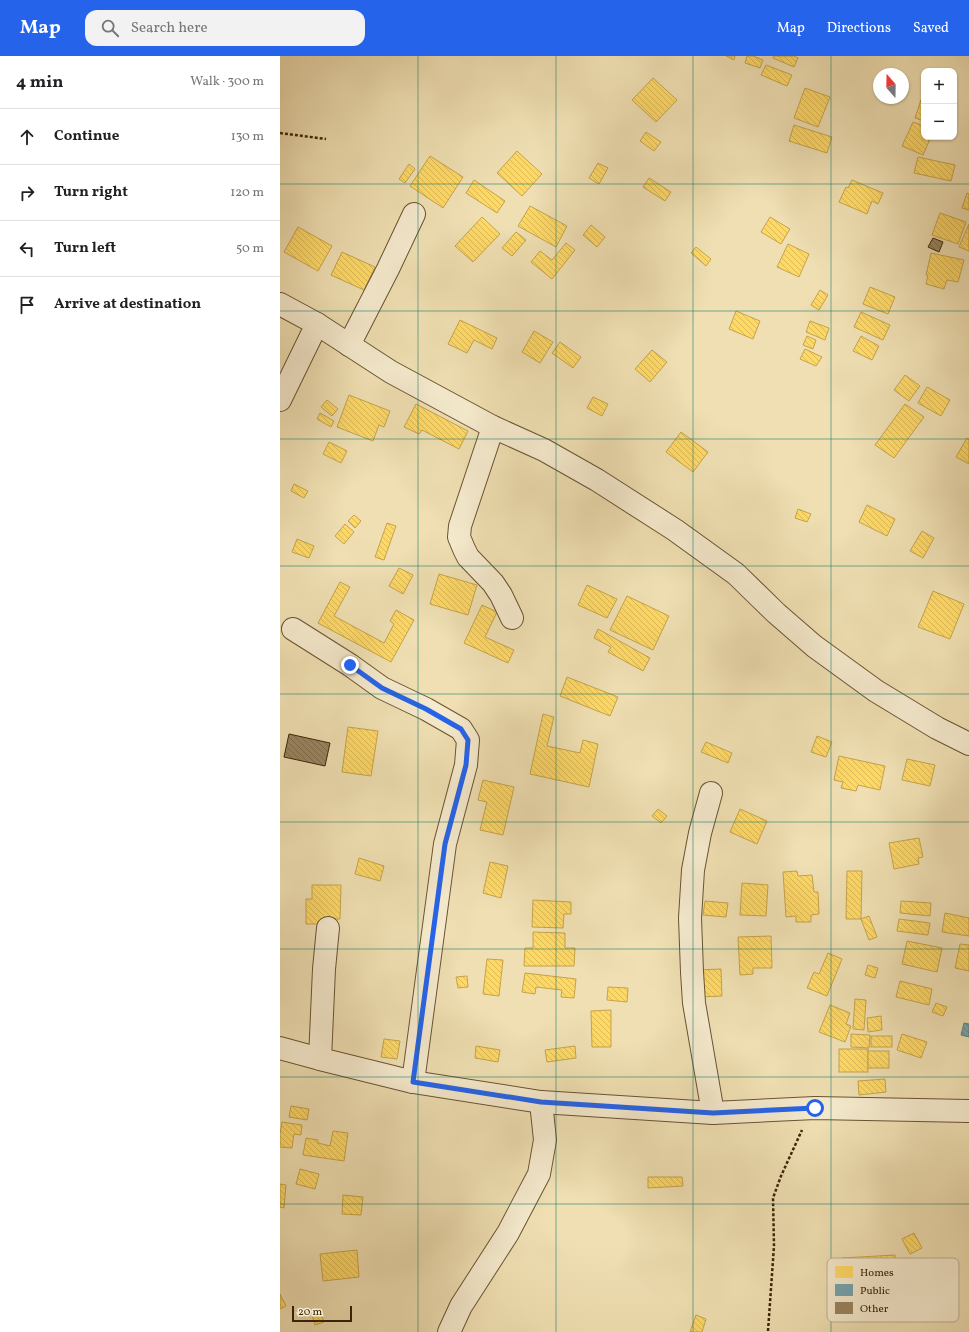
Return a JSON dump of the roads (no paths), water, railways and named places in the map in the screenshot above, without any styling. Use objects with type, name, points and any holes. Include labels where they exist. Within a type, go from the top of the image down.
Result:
[{"type":"street","points":[[349,344],[388,269],[414,214]]},
{"type":"street","points":[[280,304],[317,324],[391,372],[494,427],[544,450],[597,480],[675,530],[736,574],[776,613],[820,650],[876,691],[937,728],[969,744]]},
{"type":"street","points":[[280,400],[317,324]]},
{"type":"street","points":[[494,427],[460,526],[459,537],[468,556],[493,583],[512,618]]},
{"type":"street","points":[[293,629],[350,665],[382,688],[426,709],[461,729],[468,740],[466,765],[445,844],[413,1082]]},
{"type":"street","points":[[711,793],[700,833],[694,870],[690,918],[694,1003],[713,1113]]},
{"type":"street","points":[[320,1059],[324,969],[328,928]]},
{"type":"street","points":[[280,1048],[413,1082],[541,1102],[713,1113],[815,1108],[969,1111]]},
{"type":"street","points":[[449,1332],[461,1306],[508,1233],[539,1174],[545,1140],[541,1102]]}]
